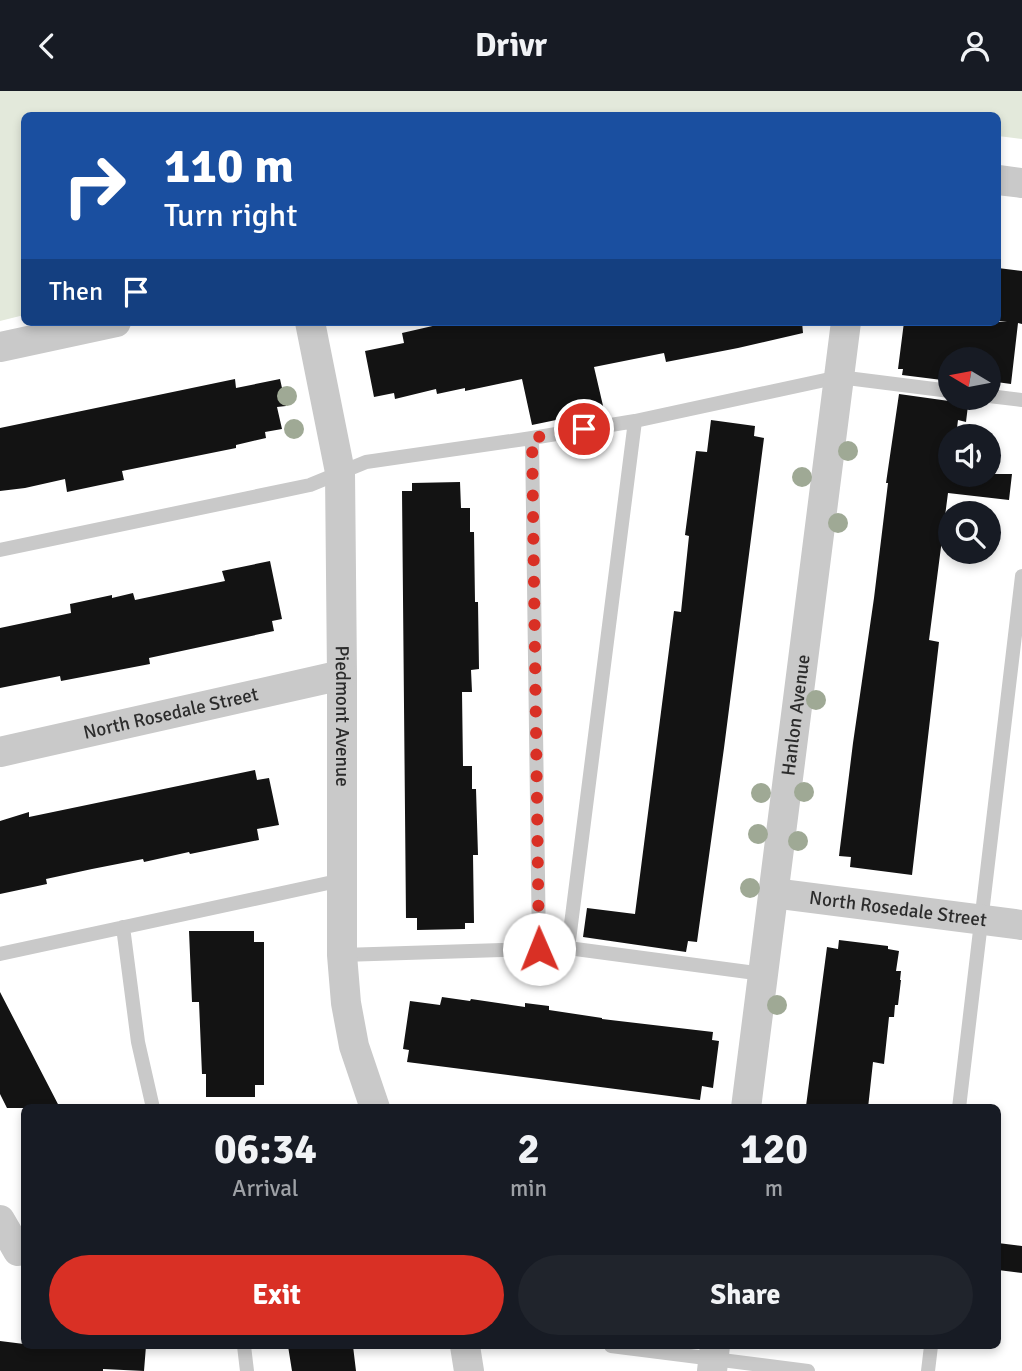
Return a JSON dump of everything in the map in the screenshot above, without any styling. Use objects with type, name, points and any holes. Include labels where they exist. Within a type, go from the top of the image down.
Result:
[{"type":"street","points":[[1001,180],[1022,183]]},
{"type":"street","points":[[0,347],[97,326]]},
{"type":"street","name":"Piedmont Avenue","points":[[311,326],[340,472],[342,955],[346,1003],[354,1047],[374,1104]]},
{"type":"street","name":"Hanlon Avenue","points":[[747,1104],[845,326]]},
{"type":"street","name":"North Rosedale Street","points":[[0,752],[342,675]]},
{"type":"street","name":"North Rosedale Street","points":[[773,893],[1022,925]]},
{"type":"street","points":[[0,1220],[18,1251]]},
{"type":"street","points":[[465,1349],[469,1371]]},
{"type":"lane","points":[[0,550],[310,485],[366,461],[635,421],[839,377],[938,389]]},
{"type":"lane","points":[[1001,397],[1022,400]]},
{"type":"lane","points":[[568,949],[635,421]]},
{"type":"lane","points":[[532,438],[539,949]]},
{"type":"lane","points":[[959,1104],[1022,576]]},
{"type":"lane","points":[[0,954],[342,880]]},
{"type":"lane","points":[[123,927],[138,1042],[152,1104]]},
{"type":"lane","points":[[342,955],[568,949],[763,974]]},
{"type":"lane","points":[[244,1349],[247,1371]]},
{"type":"lane","points":[[635,1349],[808,1371]]},
{"type":"lane","points":[[928,1371],[931,1349]]},
{"type":"shaded area","points":[[0,91],[1022,91],[1022,139],[1001,136],[1001,112],[21,112],[21,316],[0,321]]},
{"type":"building","points":[[1001,268],[1022,271],[1022,324],[1018,323],[1011,384],[1001,383],[1001,347],[938,347],[938,380],[902,375],[903,369],[898,369],[903,326],[1001,326],[1001,322],[1007,322],[1001,321]]},
{"type":"building","points":[[433,326],[802,326],[803,333],[666,362],[664,353],[594,367],[604,410],[532,425],[522,379],[465,391],[465,388],[437,394],[436,389],[395,399],[394,393],[374,397],[365,351],[404,343],[402,333]]},
{"type":"building","points":[[235,379],[236,388],[280,379],[286,406],[277,407],[282,429],[265,432],[266,438],[236,445],[236,448],[122,471],[124,480],[67,492],[65,479],[0,491],[0,428]]},
{"type":"building","points":[[899,394],[938,399],[938,410],[967,410],[966,422],[958,420],[958,424],[938,424],[938,487],[1001,487],[1001,474],[1012,474],[1009,500],[948,493],[947,501],[938,501],[939,564],[929,640],[939,642],[912,875],[850,867],[851,857],[839,856],[874,598]]},
{"type":"building","points":[[711,420],[755,426],[754,436],[764,438],[697,942],[688,941],[686,952],[583,937],[587,908],[635,914],[674,611],[681,612],[689,536],[685,535],[696,451],[707,452]]},
{"type":"building","points":[[460,482],[461,508],[470,508],[470,532],[474,532],[475,602],[478,602],[479,669],[471,670],[472,692],[462,692],[463,766],[472,766],[472,789],[476,789],[478,855],[473,855],[474,923],[465,923],[465,929],[417,930],[417,918],[406,918],[402,491],[412,491],[412,483]]},
{"type":"building","points":[[270,561],[282,619],[272,621],[274,631],[149,658],[150,664],[61,681],[60,676],[0,688],[0,628],[71,613],[70,604],[112,595],[112,598],[133,593],[135,600],[225,581],[222,571]]},
{"type":"building","points":[[255,770],[257,780],[269,778],[279,825],[257,829],[259,840],[92,869],[46,879],[47,884],[0,894],[0,821],[29,812],[29,817]]},
{"type":"building","points":[[189,931],[254,931],[254,942],[264,942],[264,1085],[255,1085],[255,1097],[206,1097],[206,1074],[202,1074],[199,1002],[192,1002]]},
{"type":"building","points":[[839,940],[888,946],[888,949],[899,951],[896,971],[901,971],[898,1005],[895,1005],[894,1017],[889,1017],[884,1064],[873,1062],[868,1104],[806,1104],[827,947],[838,949]]},
{"type":"building","points":[[0,992],[58,1104],[21,1104],[21,1108],[7,1108],[0,1094]]},
{"type":"building","points":[[442,997],[525,1007],[525,1003],[549,1006],[549,1010],[602,1019],[713,1032],[712,1040],[719,1041],[713,1088],[702,1086],[700,1100],[407,1062],[409,1050],[403,1049],[410,1001],[440,1005]]},
{"type":"building","points":[[1001,1243],[1022,1246],[1022,1273],[1001,1270]]},
{"type":"building","points":[[0,1341],[21,1344],[21,1349],[146,1349],[144,1371],[0,1371]]},
{"type":"building","points":[[288,1349],[353,1349],[356,1371],[292,1371]]},
{"type":"route","points":[[539,949],[532,438],[584,429]]}]
